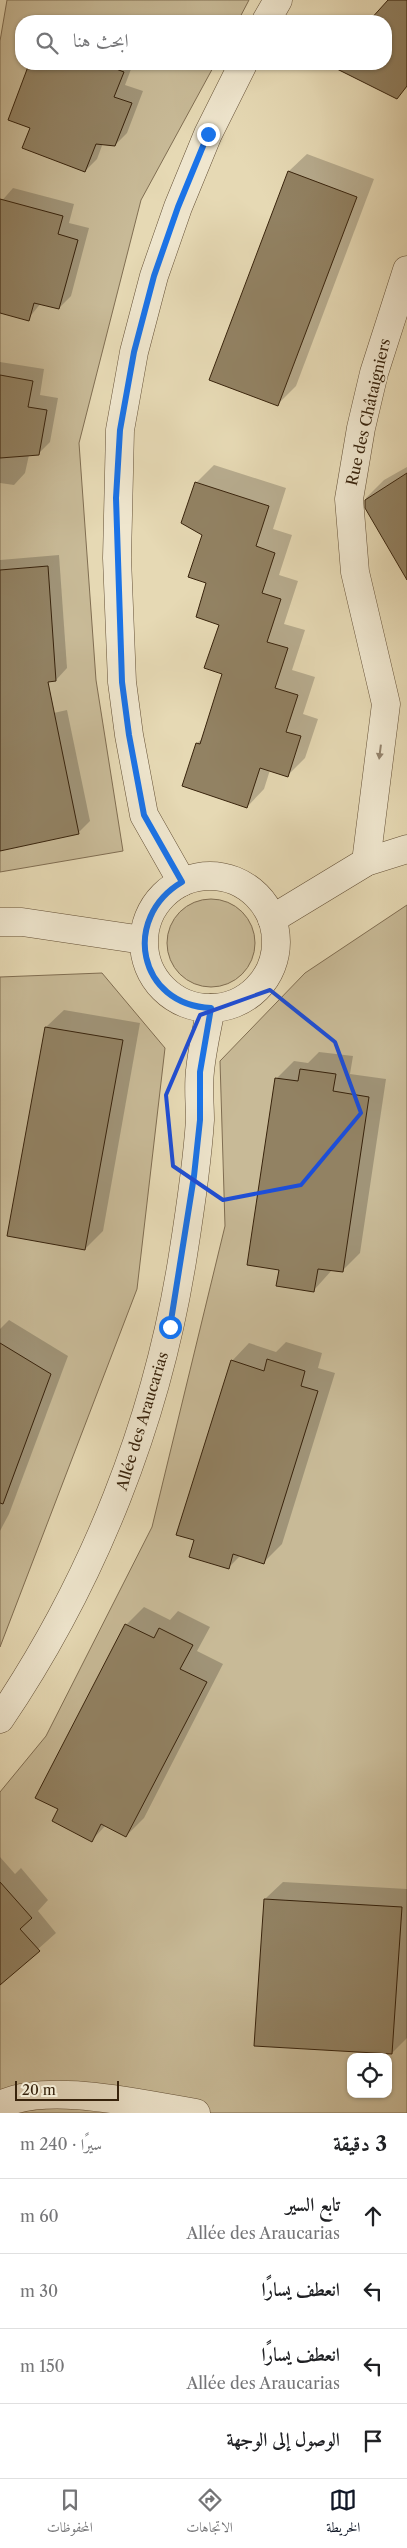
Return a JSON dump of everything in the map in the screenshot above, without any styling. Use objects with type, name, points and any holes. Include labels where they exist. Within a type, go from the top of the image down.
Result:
[{"type":"street","points":[[269,15],[278,0]]},
{"type":"street","points":[[182,882],[144,815],[128,726],[122,682],[117,558],[120,430],[134,352],[154,276],[178,207],[208,134],[240,70]]},
{"type":"street","name":"Rue des Châtaigniers","points":[[397,710],[355,572],[349,499],[361,428],[374,372],[407,270]]},
{"type":"street","points":[[366,862],[397,710]]},
{"type":"street","points":[[272,919],[366,862],[407,849]]},
{"type":"street","points":[[204,876],[225,877],[236,880],[245,885],[262,900],[272,919],[277,941],[276,953],[268,974],[253,992],[244,999],[228,1006],[211,1008],[187,1004],[167,992],[152,974],[144,951],[146,925],[159,899],[182,882],[204,876]]},
{"type":"street","points":[[0,922],[22,922],[144,940]]},
{"type":"street","name":"Allée des Araucarias","points":[[0,1718],[23,1684],[71,1600],[118,1499],[138,1439],[170,1327],[181,1264],[200,1120],[200,1072],[211,1008]]},
{"type":"street","points":[[0,2105],[12,2099],[60,2093],[196,2113]]},
{"type":"highlighted area","points":[[270,990],[335,1042],[361,1113],[301,1185],[223,1200],[173,1166],[166,1095],[200,1015]]},
{"type":"shaded area","points":[[7,0],[249,0],[241,15],[15,15],[15,70],[212,70],[141,200],[79,443],[96,680],[123,851],[0,872],[0,41]]},
{"type":"shaded area","points":[[211,899],[228,903],[242,912],[251,926],[255,943],[251,960],[242,974],[228,983],[211,987],[194,983],[180,974],[171,960],[167,943],[171,926],[180,912],[194,903]]},
{"type":"shaded area","points":[[407,905],[407,2113],[0,2113],[0,1792],[46,1736],[152,1527],[225,1226],[220,1061],[305,973]]},
{"type":"shaded area","points":[[102,973],[165,1048],[137,1289],[0,1647],[0,977]]},
{"type":"building","points":[[388,0],[407,0],[407,86],[397,99],[339,70],[392,70],[392,15],[374,15]]},
{"type":"building","points":[[27,70],[119,70],[124,72],[114,97],[132,103],[115,146],[96,144],[85,172],[22,148],[30,128],[8,120]]},
{"type":"building","points":[[288,171],[357,197],[278,406],[209,380]]},
{"type":"building","points":[[0,199],[63,216],[58,234],[78,240],[59,309],[34,303],[29,321],[0,313]]},
{"type":"building","points":[[0,375],[33,381],[28,407],[47,410],[39,455],[0,458]]},
{"type":"building","points":[[407,473],[407,580],[365,508],[365,500]]},
{"type":"building","points":[[195,482],[269,506],[256,546],[275,553],[262,593],[281,599],[267,642],[288,648],[275,688],[298,695],[286,732],[301,736],[288,777],[260,768],[247,808],[182,786],[196,743],[200,744],[222,674],[204,668],[219,625],[196,617],[206,583],[188,577],[202,535],[181,523]]},
{"type":"building","points":[[48,566],[56,681],[48,682],[79,834],[0,851],[0,570]]},
{"type":"building","points":[[45,1027],[123,1040],[85,1250],[7,1236]]},
{"type":"building","points":[[300,1069],[336,1074],[333,1091],[369,1097],[343,1272],[318,1269],[314,1292],[276,1286],[279,1270],[247,1265],[275,1078],[298,1081]]},
{"type":"building","points":[[0,1343],[51,1374],[3,1504],[0,1503]]},
{"type":"building","points":[[267,1359],[305,1371],[301,1386],[318,1391],[264,1564],[233,1554],[229,1569],[189,1557],[194,1540],[176,1535],[231,1360],[264,1371]]},
{"type":"building","points":[[125,1624],[154,1638],[159,1628],[193,1645],[180,1669],[207,1682],[126,1837],[101,1824],[92,1842],[52,1821],[58,1809],[35,1798]]},
{"type":"building","points":[[0,1882],[32,1918],[20,1929],[40,1951],[0,1985]]},
{"type":"building","points":[[264,1899],[402,1907],[392,2054],[254,2046]]},
{"type":"route","points":[[170,1327],[183,1255],[194,1176],[200,1120],[200,1072],[211,1008],[199,1008],[187,1004],[167,992],[158,984],[152,974],[144,951],[146,925],[151,912],[159,899],[170,889],[182,882],[144,815],[129,735],[122,682],[116,498],[120,430],[134,352],[154,276],[178,207],[208,134]]}]
